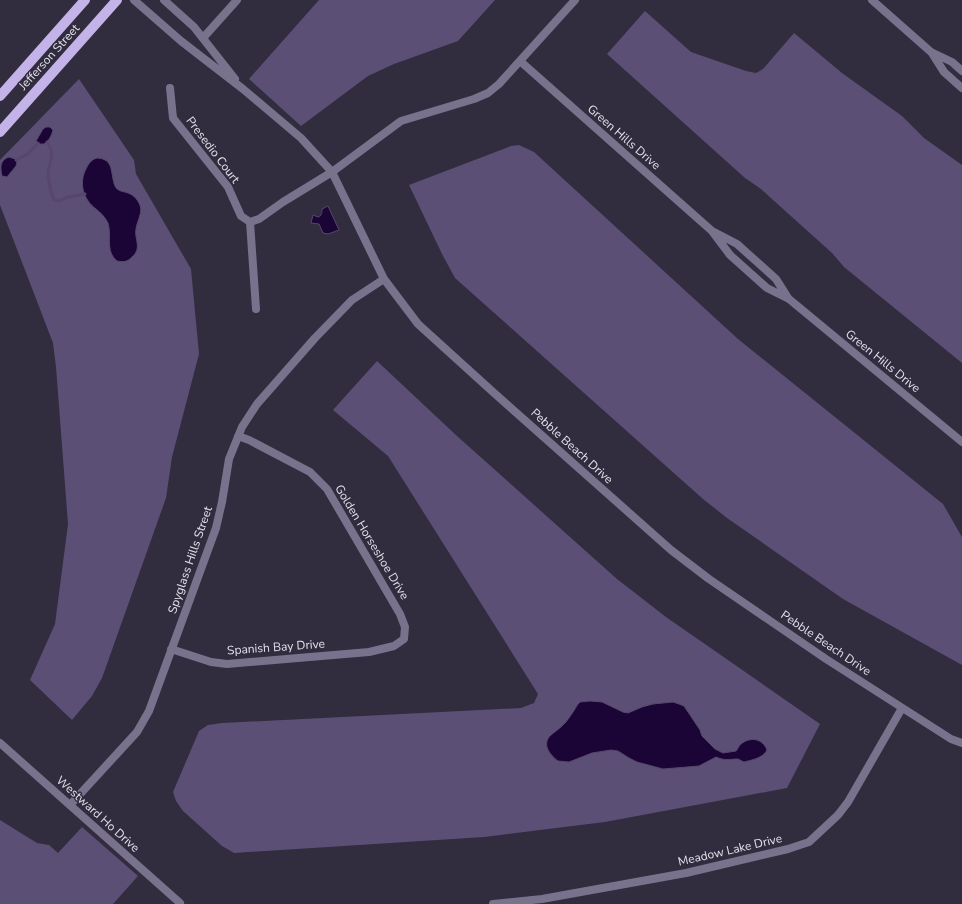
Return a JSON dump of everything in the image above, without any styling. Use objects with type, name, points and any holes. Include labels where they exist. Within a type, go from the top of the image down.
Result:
[{"type":"main road","name":"Jefferson Street","points":[[0,96],[85,0]]},
{"type":"main road","name":"Jefferson Street","points":[[0,132],[117,0]]},
{"type":"street","points":[[134,0],[181,41],[243,89]]},
{"type":"street","points":[[164,0],[194,27],[243,89]]},
{"type":"street","points":[[203,38],[237,0]]},
{"type":"street","points":[[256,309],[250,222],[260,219],[283,202],[332,172],[401,121],[474,99],[488,92],[499,84],[575,0]]},
{"type":"street","points":[[872,0],[931,52],[944,72],[962,88]]},
{"type":"street","points":[[931,52],[952,62],[962,71]]},
{"type":"street","name":"Green Hills Drive","points":[[520,61],[712,231],[730,255],[767,288],[789,299],[962,442]]},
{"type":"street","name":"Presedio Court","points":[[170,88],[173,118],[228,187],[241,216],[250,222]]},
{"type":"street","name":"Pebble Beach Drive","points":[[243,89],[302,138],[332,172],[384,279],[418,324],[671,550],[709,579],[813,650],[951,739],[962,743]]},
{"type":"street","name":"Green Hills Drive","points":[[712,231],[737,244],[776,279],[789,299]]},
{"type":"street","name":"Spyglass Hills Street","points":[[70,806],[137,732],[149,711],[216,528],[222,502],[228,459],[242,426],[257,404],[315,338],[352,300],[384,279]]},
{"type":"street","name":"Golden Horseshoe Drive","points":[[238,436],[249,440],[310,472],[327,488],[400,614],[405,628],[404,639],[394,646],[384,648]]},
{"type":"street","name":"Spanish Bay Drive","points":[[171,649],[211,662],[227,664],[369,652],[384,648]]},
{"type":"street","name":"Meadow Lake Drive","points":[[494,904],[542,899],[686,873],[788,849],[809,842],[838,815],[848,802],[902,708]]},
{"type":"street","name":"Westward Ho Drive","points":[[0,743],[181,904]]},
{"type":"shaded area","points":[[319,0],[495,0],[458,41],[394,64],[368,76],[301,126],[249,79]]},
{"type":"shaded area","points":[[645,11],[691,52],[756,73],[763,69],[794,33],[842,73],[902,116],[924,138],[962,165],[962,363],[844,267],[832,253],[761,189],[745,178],[607,54]]},
{"type":"shaded area","points":[[79,79],[134,160],[136,174],[191,269],[199,354],[172,457],[166,498],[102,678],[92,696],[72,720],[30,680],[55,624],[68,524],[53,343],[0,205],[0,160]]},
{"type":"shaded area","points":[[50,127],[53,130],[46,143],[40,144],[36,141],[43,129]]},
{"type":"shaded area","points":[[519,145],[534,152],[738,339],[943,504],[962,537],[962,665],[843,599],[727,518],[703,499],[455,278],[409,185],[511,146]]},
{"type":"shaded area","points":[[9,157],[15,159],[17,162],[16,166],[7,177],[2,176],[1,164],[6,158]]},
{"type":"shaded area","points":[[97,158],[107,161],[111,168],[117,189],[129,193],[136,198],[141,210],[136,229],[137,251],[131,258],[123,262],[117,261],[113,257],[110,248],[108,223],[103,215],[88,201],[84,192],[82,182],[83,176],[91,161]]},
{"type":"shaded area","points":[[328,206],[339,230],[328,234],[323,233],[319,224],[311,223],[313,215],[318,217],[320,216],[322,214],[322,209]]},
{"type":"shaded area","points":[[377,361],[457,436],[617,579],[666,617],[820,724],[787,788],[605,822],[484,837],[234,853],[222,846],[183,811],[176,801],[173,792],[199,731],[208,725],[222,723],[521,708],[534,703],[538,694],[388,456],[333,410]]},
{"type":"shaded area","points":[[580,702],[602,702],[628,713],[653,704],[673,702],[684,706],[700,730],[702,736],[715,749],[723,753],[736,751],[741,744],[753,739],[763,743],[767,750],[760,757],[744,762],[738,759],[716,757],[699,766],[663,769],[637,762],[618,751],[611,750],[592,753],[569,762],[558,761],[552,756],[548,749],[548,738],[566,722]]},
{"type":"shaded area","points":[[0,820],[37,843],[49,845],[58,853],[82,827],[138,876],[113,904],[0,904]]},
{"type":"waterway","points":[[47,142],[52,155],[48,175],[54,200],[59,201],[68,197],[85,194]]},
{"type":"waterway","points":[[16,160],[28,154],[38,143]]}]
